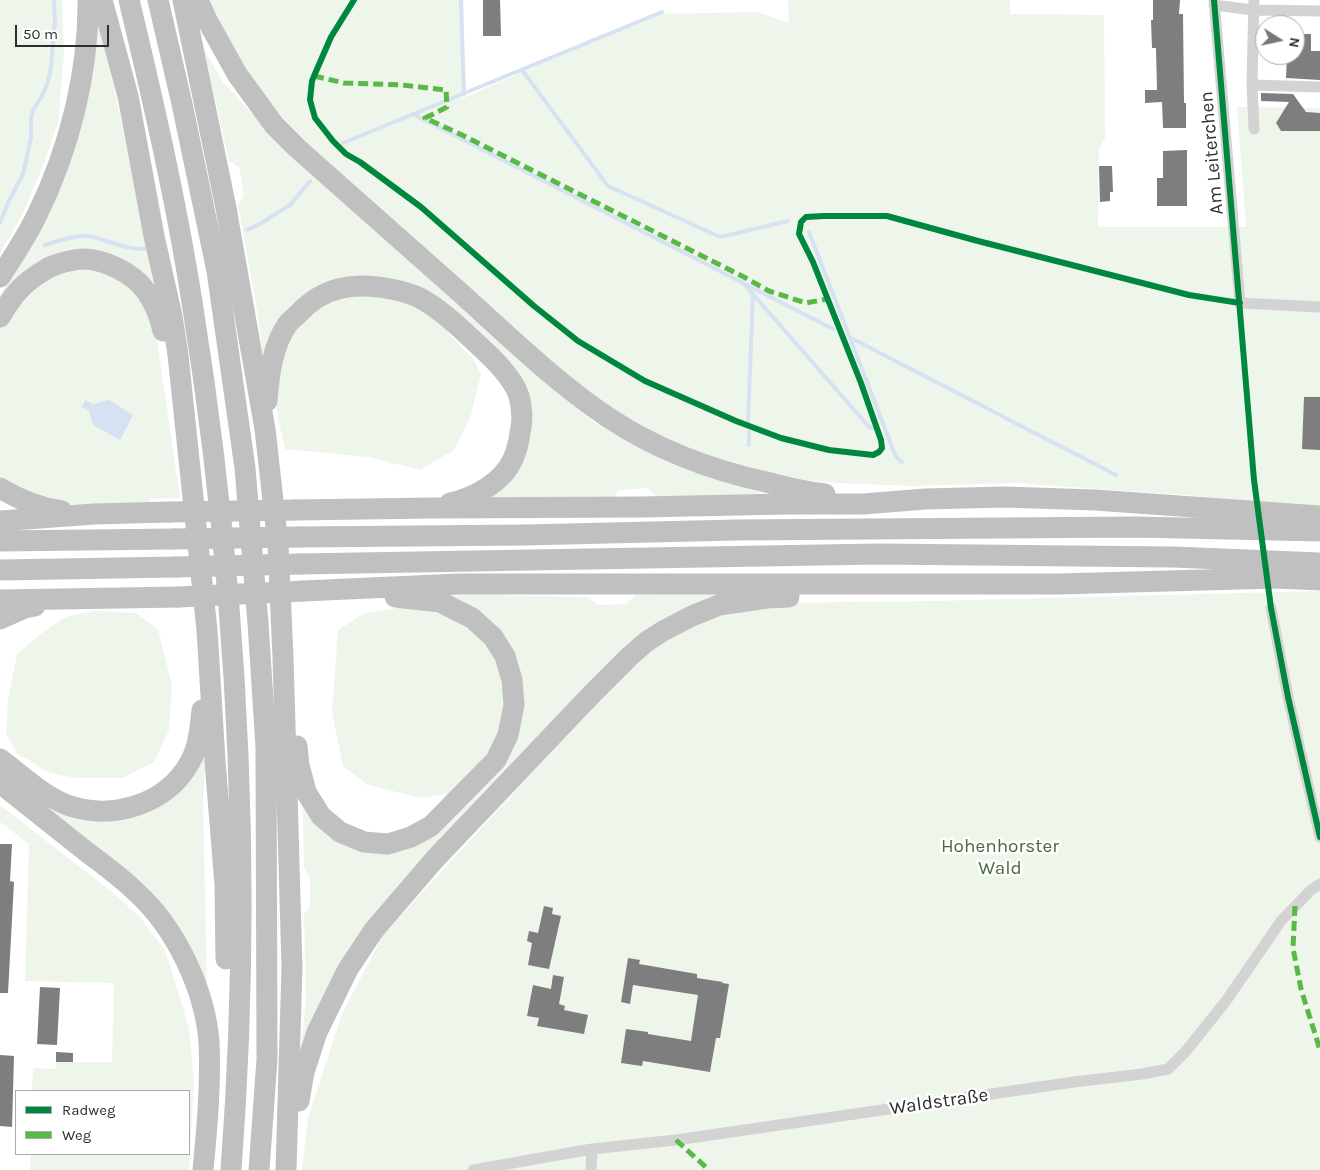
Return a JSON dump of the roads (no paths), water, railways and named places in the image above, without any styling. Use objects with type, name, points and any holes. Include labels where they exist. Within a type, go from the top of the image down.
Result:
[{"type":"highway","points":[[0,277],[37,215],[73,120],[84,63],[88,0]]},
{"type":"highway","points":[[102,0],[128,96],[154,236],[172,316],[178,355],[207,630],[225,885],[226,995],[239,1024]]},
{"type":"highway","points":[[129,0],[176,210],[192,302],[218,497],[231,630],[237,742],[241,882],[239,1024],[231,1170]]},
{"type":"highway","points":[[158,0],[217,271],[244,468],[258,624],[266,747],[267,1020],[267,1059],[259,1170]]},
{"type":"highway","points":[[183,0],[226,208],[265,429],[278,545],[292,967],[287,1170]]},
{"type":"highway","points":[[198,0],[237,74],[274,125],[297,148],[528,354],[587,402],[610,418],[635,434],[671,451],[744,478],[813,493],[925,499]]},
{"type":"highway","points":[[0,316],[20,289],[50,267],[85,259],[110,265],[130,276],[144,288],[161,321],[186,434]]},
{"type":"highway","points":[[265,429],[269,376],[277,346],[287,325],[312,300],[330,291],[351,286],[375,286],[398,290],[418,297],[455,323],[509,378],[518,395],[522,421],[518,447],[513,460],[503,474],[484,489],[460,501],[432,508]]},
{"type":"highway","points":[[0,488],[11,495],[51,510],[94,514]]},
{"type":"highway","points":[[0,521],[94,514],[170,512],[864,504],[925,499],[1004,497],[1095,500],[1320,516]]},
{"type":"highway","points":[[0,541],[299,536],[524,535],[736,530],[1135,527],[1320,531]]},
{"type":"highway","points":[[0,570],[878,554],[1174,557],[1320,563]]},
{"type":"highway","points":[[0,600],[123,598],[459,584],[1059,584],[1276,578],[1320,580]]},
{"type":"highway","points":[[287,1170],[304,1072],[316,1032],[348,969],[374,930],[435,859],[629,657],[646,642],[663,631],[719,605],[768,598],[855,594],[885,584]]},
{"type":"highway","points":[[283,656],[293,694],[299,765],[306,792],[321,816],[340,832],[364,842],[388,844],[411,837],[431,826],[496,760],[508,734],[514,706],[512,680],[505,656],[493,637],[472,618],[440,602],[343,589]]},
{"type":"highway","points":[[0,619],[25,608],[42,605],[95,603],[123,598]]},
{"type":"highway","points":[[0,759],[46,794],[68,805],[90,811],[113,812],[138,806],[155,797],[170,787],[182,775],[191,761],[200,736],[207,630]]},
{"type":"highway","points":[[0,783],[137,892],[162,920],[184,955],[201,998],[209,1041],[207,1132],[203,1170]]},
{"type":"street","name":"Am Leiterchen","points":[[1320,11],[1214,3],[1240,303],[1320,307]]},
{"type":"street","points":[[1253,5],[1252,86],[1254,129]]},
{"type":"street","points":[[1252,86],[1320,87]]},
{"type":"street","points":[[1271,608],[1288,697],[1320,837]]},
{"type":"street","name":"Waldstraße","points":[[473,1170],[592,1149],[676,1140],[1168,1069],[1186,1051],[1226,1001],[1281,921],[1311,890],[1320,884]]},
{"type":"street","points":[[590,1170],[592,1149]]},
{"type":"water","points":[[85,400],[93,404],[109,400],[133,415],[120,440],[93,425],[89,411],[82,407]]},
{"type":"waterway","points":[[0,223],[23,174],[31,138],[33,110],[48,82],[55,20],[54,0]]},
{"type":"waterway","points":[[461,0],[464,94]]},
{"type":"waterway","points":[[343,143],[662,12]]},
{"type":"waterway","points":[[522,70],[608,186],[720,237],[788,221]]},
{"type":"waterway","points":[[413,114],[833,329]]},
{"type":"waterway","points":[[247,230],[290,205],[310,181]]},
{"type":"waterway","points":[[809,232],[896,457],[902,462]]},
{"type":"waterway","points":[[45,245],[72,237],[87,236],[130,248],[145,249]]},
{"type":"waterway","points":[[745,285],[869,427],[873,428]]},
{"type":"waterway","points":[[748,421],[753,294]]},
{"type":"waterway","points":[[851,338],[1116,475]]},
{"type":"waterway","points":[[749,432],[749,445]]},
{"type":"park label","name":"Hohenhorster Wald","points":[[1000,858]]}]
